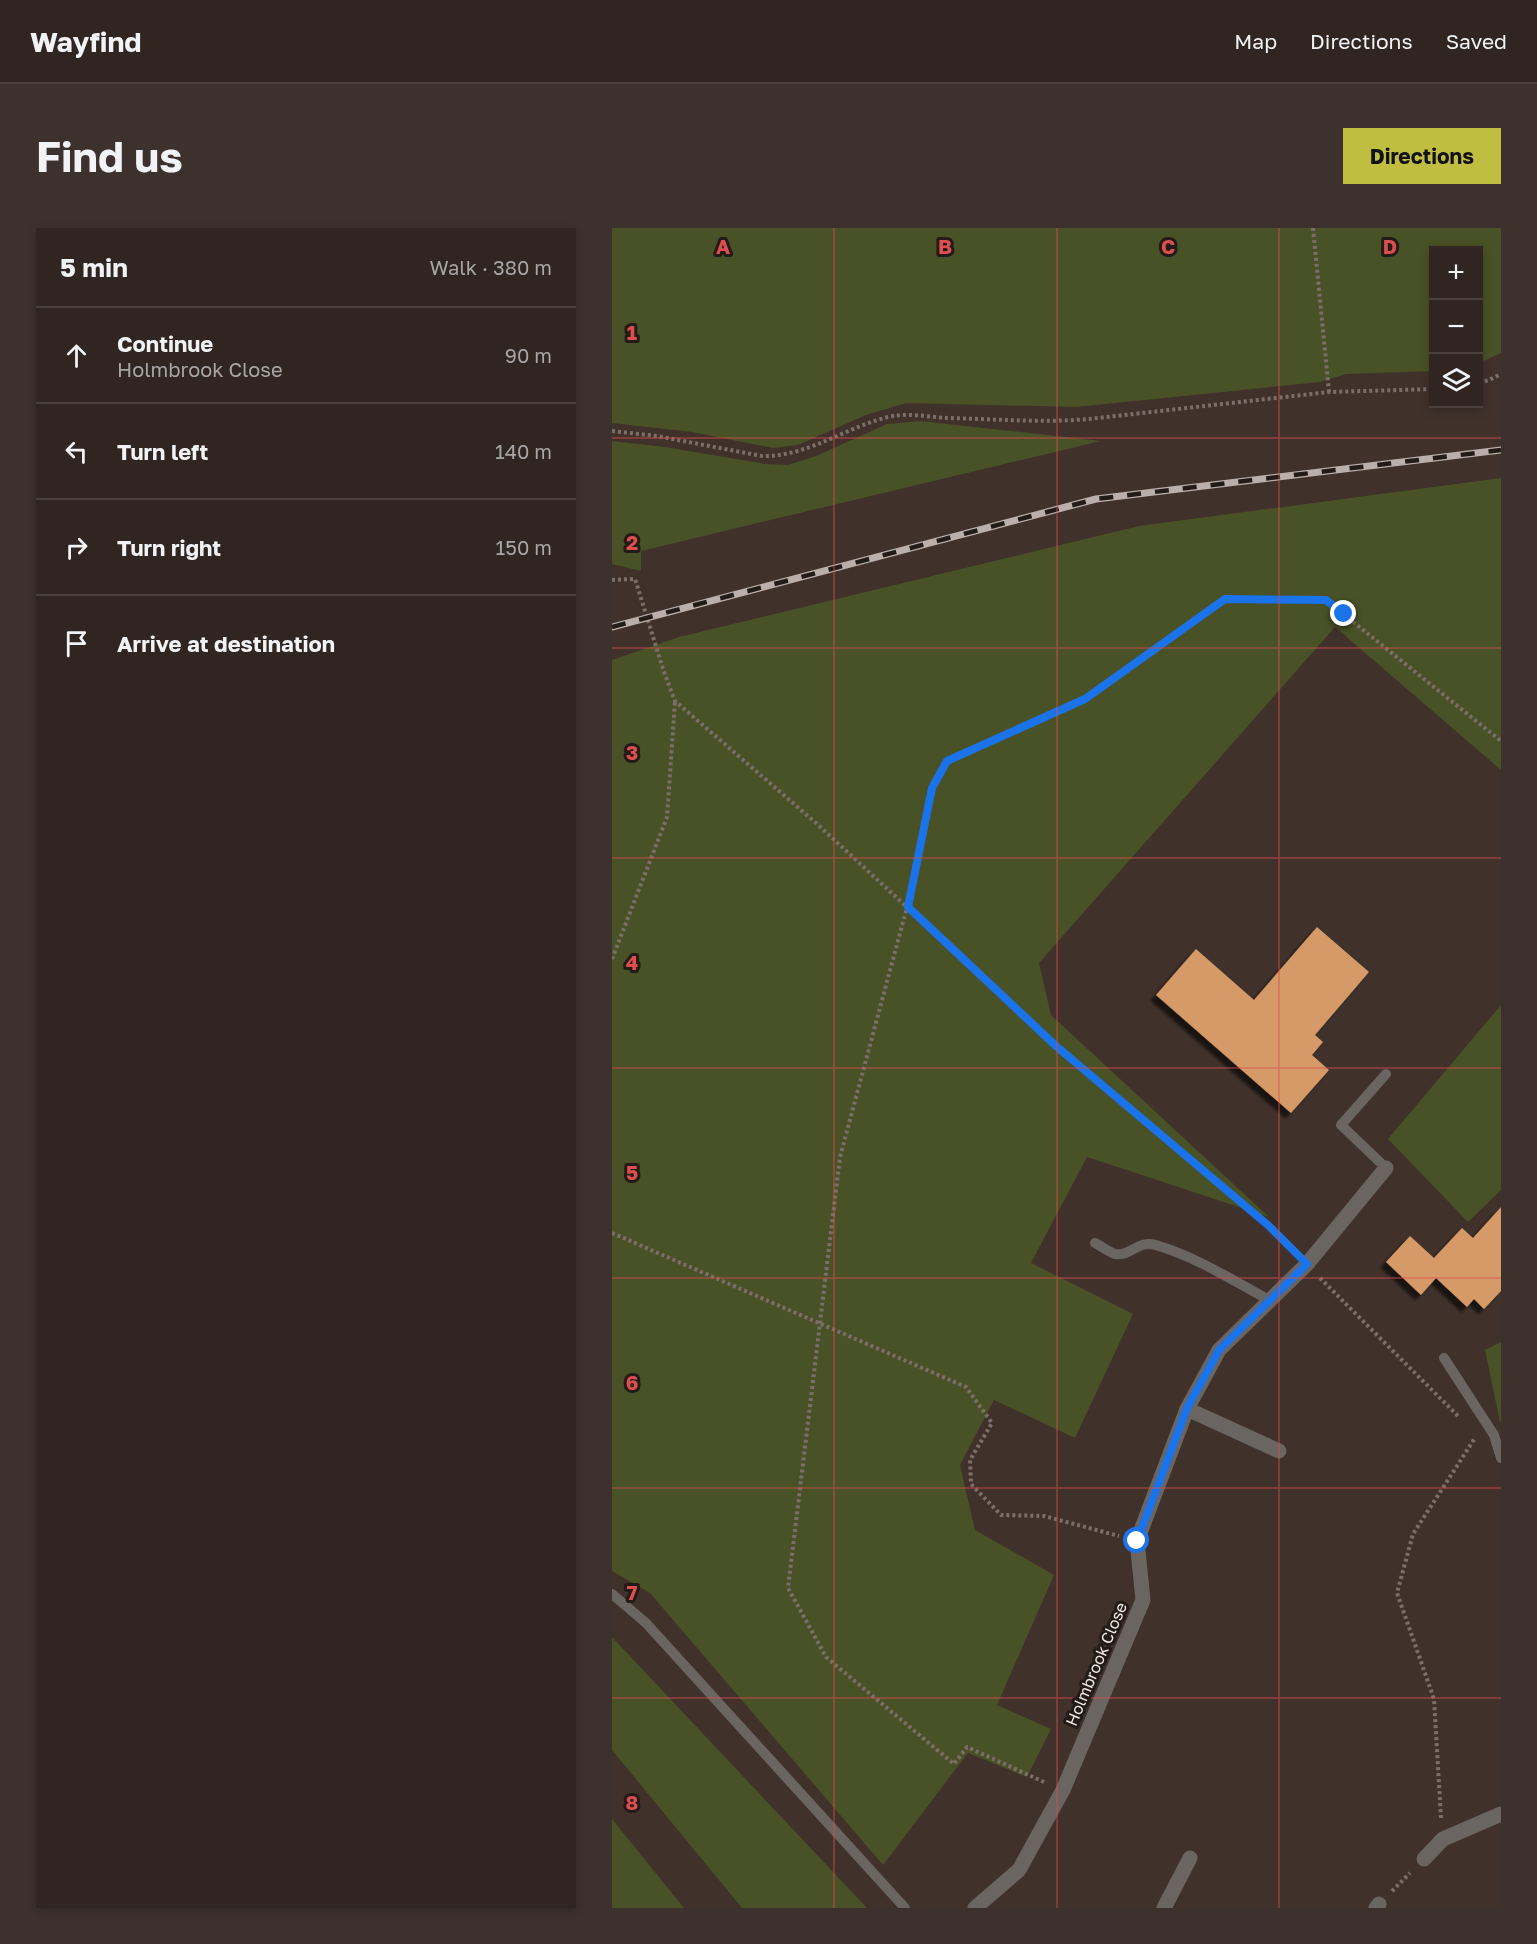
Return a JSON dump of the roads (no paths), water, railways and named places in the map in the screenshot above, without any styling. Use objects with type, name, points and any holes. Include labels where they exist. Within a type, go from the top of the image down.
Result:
[{"type":"street","name":"Holmbrook Close","points":[[975,1908],[1019,1870],[1062,1790],[1143,1600],[1137,1541],[1187,1408],[1219,1350],[1307,1264],[1386,1168]]},
{"type":"street","points":[[1187,1408],[1279,1450]]},
{"type":"street","points":[[1424,1859],[1443,1839],[1501,1814]]},
{"type":"street","points":[[1164,1908],[1190,1858]]},
{"type":"lane","points":[[1386,1074],[1341,1125],[1386,1168]]},
{"type":"lane","points":[[1095,1243],[1115,1254],[1125,1254],[1143,1243],[1158,1245],[1202,1264],[1269,1300]]},
{"type":"lane","points":[[1444,1358],[1494,1435],[1501,1458]]},
{"type":"lane","points":[[612,1594],[646,1623],[905,1908]]},
{"type":"railway","points":[[612,627],[1096,499],[1501,450]]}]
